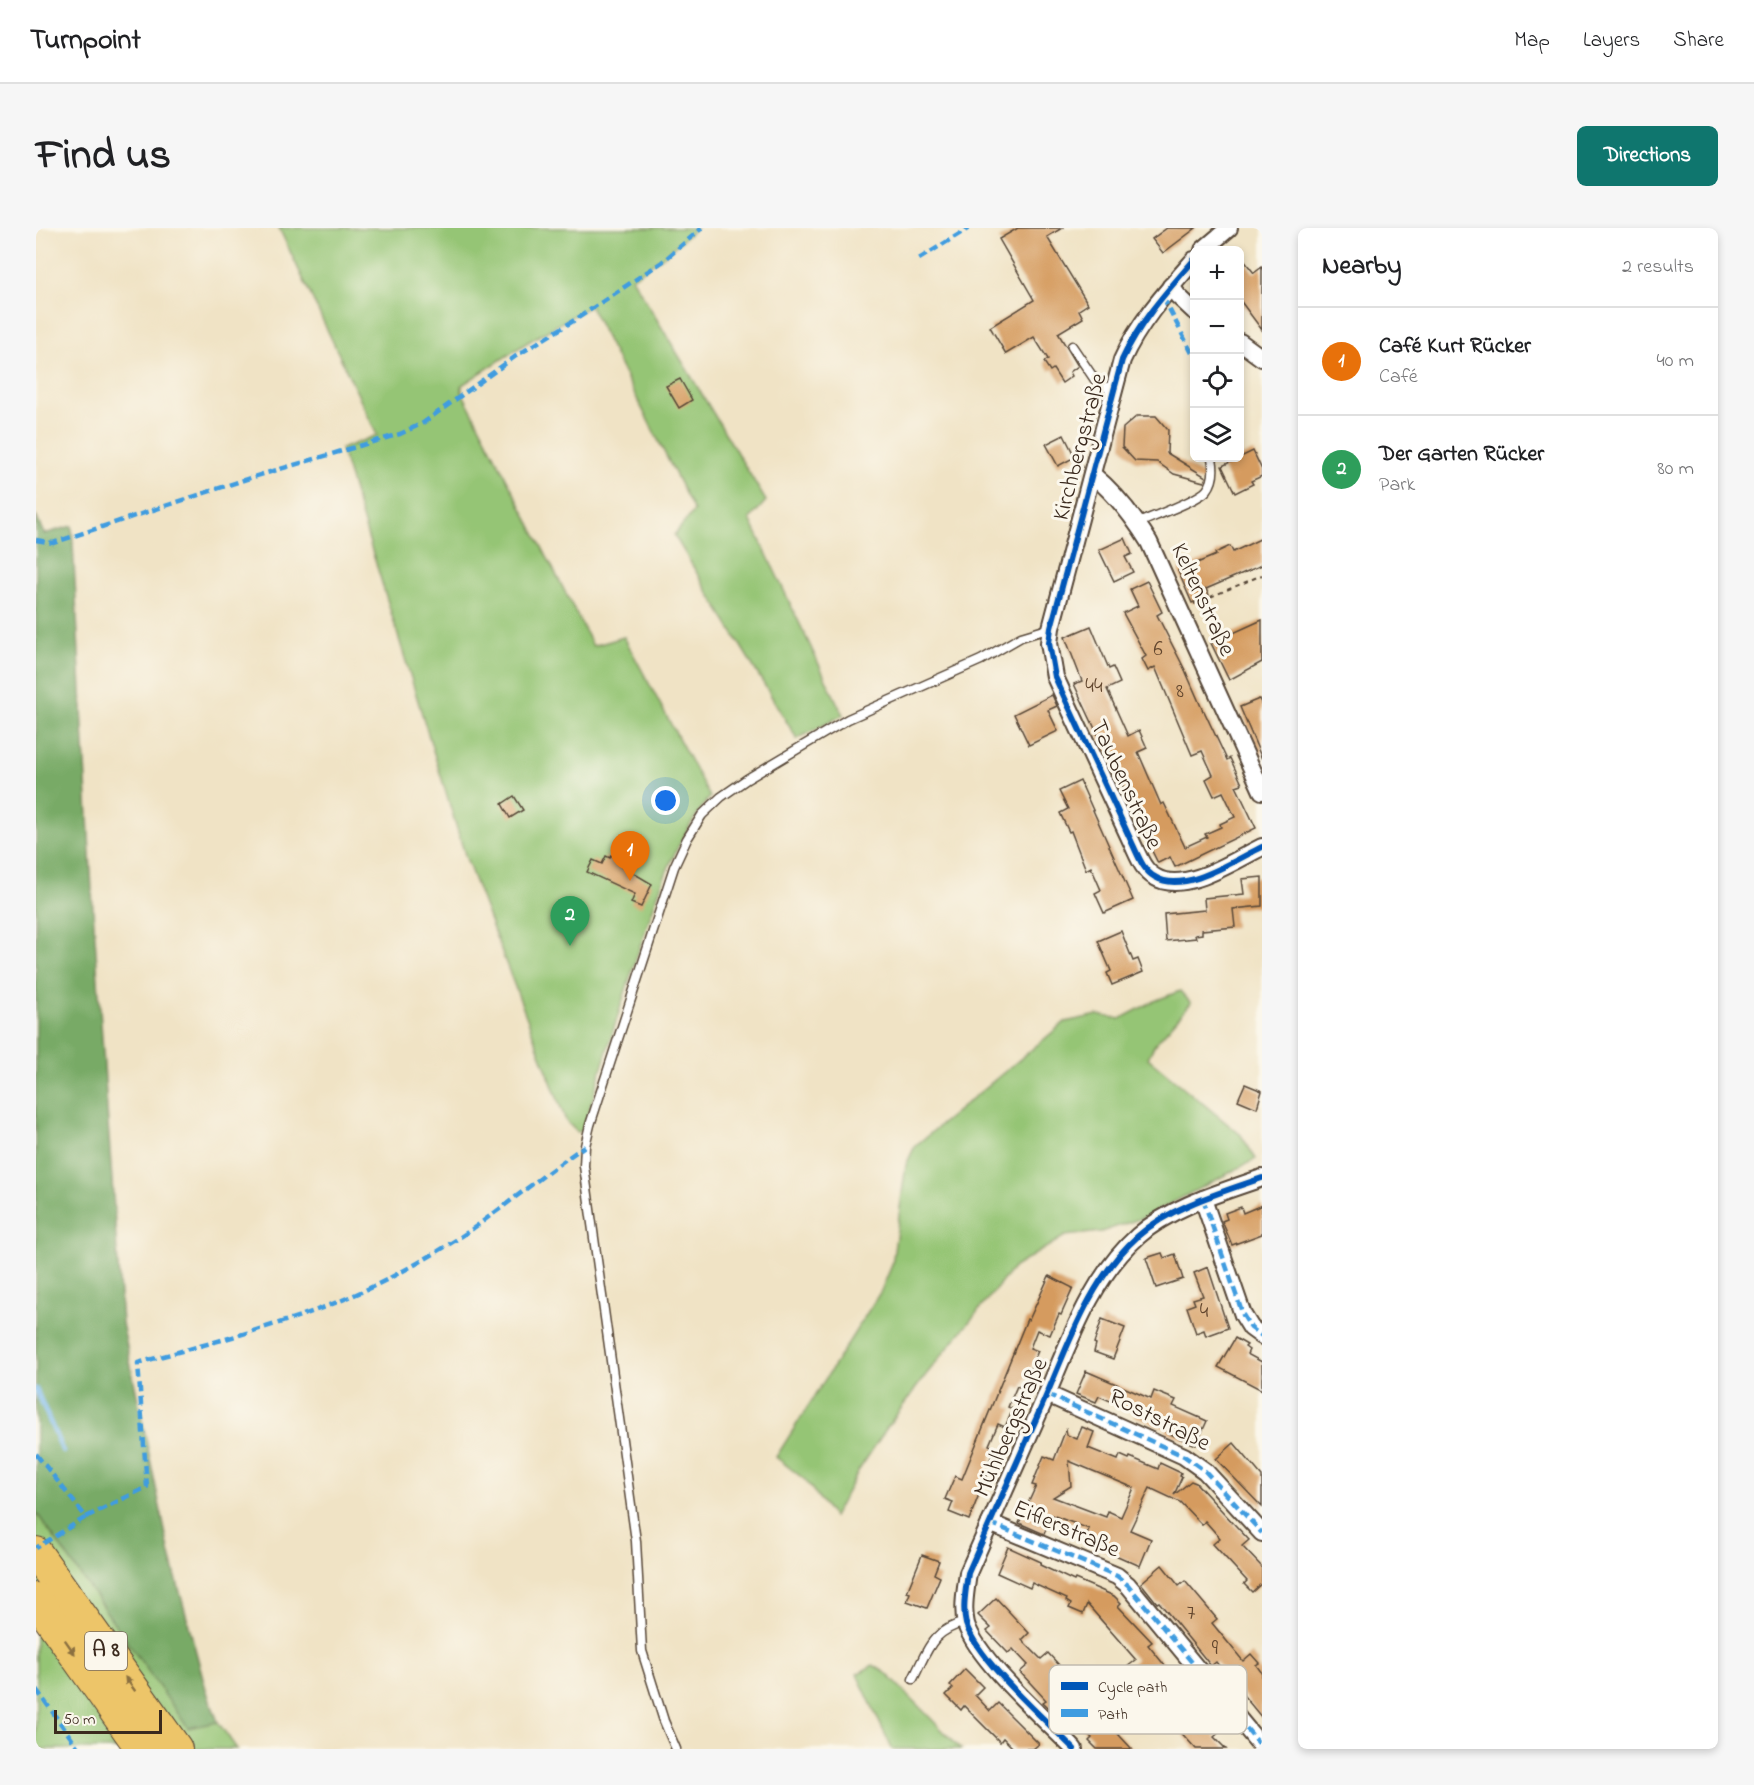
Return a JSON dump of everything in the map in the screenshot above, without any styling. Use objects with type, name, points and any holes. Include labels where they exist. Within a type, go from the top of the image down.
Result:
[{"type":"highway","name":"A 8","points":[[36,1552],[176,1749]]},
{"type":"highway","name":"A 8","points":[[36,1599],[142,1749]]},
{"type":"street","points":[[1208,246],[1229,228]]},
{"type":"street","name":"Kirchbergstraße","points":[[1051,627],[1122,360],[1133,336],[1190,265]]},
{"type":"street","points":[[1172,286],[1178,296],[1190,307]]},
{"type":"street","points":[[1244,345],[1262,357]]},
{"type":"street","name":"Keltenstraße","points":[[1093,475],[1111,490],[1138,523],[1149,542],[1262,791]]},
{"type":"street","name":"Taubenstraße","points":[[1051,627],[1049,643],[1055,677],[1134,848],[1142,864],[1154,877],[1167,882],[1184,883],[1262,847]]},
{"type":"street","name":"Mühlbergstraße","points":[[1049,1723],[986,1658],[973,1638],[966,1622],[965,1594],[968,1573],[1087,1304],[1101,1278],[1139,1235],[1159,1221],[1203,1199],[1262,1178]]},
{"type":"street","points":[[1203,1199],[1243,1315],[1251,1328],[1262,1336]]},
{"type":"street","name":"Roststraße","points":[[1047,1394],[1184,1456],[1196,1464],[1262,1533]]},
{"type":"street","name":"Eiflerstraße","points":[[990,1523],[1117,1576],[1128,1585],[1194,1665]]},
{"type":"street","name":"Eiflerstraße","points":[[1247,1729],[1262,1747]]},
{"type":"street","name":"Mühlbergstraße","points":[[1059,1734],[1074,1749]]},
{"type":"lane","points":[[1072,346],[1095,380],[1113,392]]},
{"type":"lane","points":[[1138,523],[1202,495],[1211,482],[1212,462]]},
{"type":"lane","points":[[676,1749],[664,1721],[642,1651],[636,1541],[584,1166],[585,1146],[590,1125],[648,943],[674,867],[687,839],[702,815],[721,797],[773,762],[848,719],[981,660],[1021,637],[1051,627]]},
{"type":"lane","points":[[913,1680],[938,1634],[945,1629],[966,1622]]},
{"type":"path","points":[[1180,610],[1262,575]]},
{"type":"green space","points":[[279,228],[696,228],[665,255],[632,278],[766,501],[750,519],[843,715],[797,739],[674,535],[694,511],[590,306],[528,342],[462,385],[462,392],[593,646],[624,637],[710,797],[686,832],[667,870],[624,995],[583,1131],[577,1132],[566,1121],[466,858],[341,449],[377,435]]},
{"type":"green space","points":[[36,516],[44,534],[72,526],[93,908],[122,1323],[170,1555],[206,1689],[218,1722],[188,1728],[36,1512]]},
{"type":"green space","points":[[1180,991],[1191,1003],[1155,1044],[1148,1058],[1241,1135],[1256,1159],[1145,1217],[1101,1232],[1065,1236],[1014,1267],[925,1376],[888,1426],[859,1470],[833,1517],[805,1480],[776,1457],[881,1291],[892,1265],[906,1165],[915,1146],[1065,1022],[1098,1015],[1120,1019],[1152,1002]]},
{"type":"green space","points":[[36,1512],[188,1727],[218,1722],[237,1749],[36,1749]]},
{"type":"green space","points":[[873,1665],[886,1673],[961,1749],[892,1749],[857,1674]]},
{"type":"building","points":[[1018,228],[1062,228],[1047,237],[1088,304],[1079,310],[1083,318],[1058,333],[1078,366],[1070,372],[1072,376],[1062,383],[1053,369],[1050,371],[1044,362],[1048,359],[1034,337],[1006,354],[990,327],[1034,300],[999,239]]},
{"type":"building","points":[[1167,228],[1196,228],[1163,253],[1152,239]]},
{"type":"building","points":[[1244,260],[1254,273],[1262,267],[1262,330],[1244,306]]},
{"type":"building","points":[[680,379],[692,400],[679,408],[666,386]]},
{"type":"building","points":[[1137,416],[1156,416],[1168,430],[1167,453],[1206,477],[1204,482],[1174,474],[1157,462],[1135,461],[1122,447],[1123,428]]},
{"type":"building","points":[[1064,435],[1075,457],[1058,466],[1046,444]]},
{"type":"building","points":[[1253,451],[1262,470],[1262,476],[1251,481],[1253,484],[1235,493],[1222,466],[1230,462],[1244,462],[1244,455]]},
{"type":"building","points":[[1125,538],[1132,554],[1125,557],[1133,572],[1114,581],[1099,550]]},
{"type":"building","points":[[1262,538],[1262,565],[1206,589],[1209,595],[1192,603],[1178,571],[1216,555],[1215,553],[1230,546],[1233,552]]},
{"type":"building","points":[[1147,581],[1162,612],[1157,615],[1227,760],[1230,758],[1242,784],[1236,786],[1256,828],[1175,867],[1170,857],[1158,863],[1150,847],[1107,750],[1074,684],[1082,681],[1065,637],[1091,626],[1109,669],[1113,667],[1120,683],[1107,689],[1128,736],[1139,730],[1147,748],[1138,752],[1161,805],[1164,803],[1185,847],[1207,837],[1205,834],[1235,817],[1223,792],[1214,796],[1206,779],[1213,775],[1202,751],[1192,755],[1155,667],[1148,671],[1142,659],[1146,656],[1123,613],[1138,606],[1130,589]]},
{"type":"building","points":[[1262,620],[1262,662],[1229,680],[1211,643]]},
{"type":"building","points":[[1052,695],[1057,706],[1048,710],[1058,731],[1029,745],[1014,714]]},
{"type":"building","points":[[1259,699],[1262,705],[1262,759],[1240,707]]},
{"type":"building","points":[[1080,781],[1133,900],[1104,913],[1095,893],[1101,890],[1091,867],[1086,870],[1071,831],[1069,832],[1060,813],[1068,809],[1059,791]]},
{"type":"building","points":[[514,796],[523,810],[510,818],[502,804]]},
{"type":"building","points":[[611,855],[622,860],[620,863],[624,865],[623,867],[652,884],[641,907],[631,903],[635,894],[587,872],[593,860],[602,864],[606,856],[610,858]]},
{"type":"building","points":[[1262,877],[1262,906],[1233,909],[1235,927],[1202,930],[1202,934],[1195,935],[1196,938],[1166,941],[1164,914],[1205,910],[1204,898],[1244,894],[1242,879]]},
{"type":"building","points":[[1121,931],[1133,961],[1138,959],[1143,972],[1112,985],[1107,973],[1111,971],[1098,941]]},
{"type":"building","points":[[1245,1084],[1262,1091],[1257,1108],[1238,1100]]},
{"type":"building","points":[[1262,1205],[1262,1234],[1232,1245],[1222,1221],[1227,1219],[1225,1213],[1241,1207],[1243,1213]]},
{"type":"building","points":[[1162,1253],[1164,1258],[1175,1254],[1183,1279],[1156,1288],[1146,1258]]},
{"type":"building","points":[[1208,1267],[1228,1328],[1206,1336],[1204,1330],[1196,1333],[1187,1307],[1195,1304],[1193,1299],[1203,1296],[1194,1273]]},
{"type":"building","points":[[1049,1276],[1073,1288],[1050,1335],[1037,1330],[1030,1348],[1038,1351],[1022,1388],[1017,1386],[1008,1407],[1013,1409],[1005,1427],[998,1424],[989,1445],[995,1448],[990,1460],[992,1461],[969,1520],[949,1512],[953,1502],[945,1499],[955,1476],[962,1479],[1027,1319],[1029,1320]]},
{"type":"building","points":[[1102,1319],[1125,1328],[1113,1359],[1094,1352],[1096,1344],[1094,1343]]},
{"type":"building","points":[[1235,1338],[1247,1345],[1245,1347],[1249,1350],[1247,1354],[1262,1362],[1262,1390],[1218,1367]]},
{"type":"building","points":[[1086,1371],[1151,1399],[1154,1391],[1176,1400],[1173,1406],[1207,1421],[1196,1445],[1166,1432],[1167,1429],[1134,1416],[1136,1412],[1099,1396],[1096,1402],[1076,1394]]},
{"type":"building","points":[[1082,1427],[1094,1432],[1088,1448],[1118,1460],[1120,1455],[1129,1459],[1130,1457],[1158,1469],[1160,1463],[1181,1473],[1182,1477],[1174,1495],[1191,1481],[1196,1483],[1249,1540],[1242,1546],[1262,1567],[1262,1583],[1252,1592],[1244,1584],[1247,1581],[1213,1544],[1220,1538],[1205,1521],[1202,1525],[1180,1502],[1150,1488],[1130,1530],[1151,1539],[1140,1566],[1084,1541],[1089,1529],[1052,1515],[1044,1534],[1019,1523],[1036,1486],[1032,1485],[1044,1456],[1054,1460],[1066,1429],[1067,1435],[1077,1439]],"holes":[[[1069,1461],[1134,1488],[1121,1517],[1108,1511],[1106,1517],[1053,1497],[1071,1486]]]},
{"type":"building","points":[[1234,1443],[1262,1476],[1262,1507],[1216,1459]]},
{"type":"building","points":[[1008,1547],[1074,1581],[1075,1579],[1114,1596],[1121,1603],[1118,1606],[1152,1642],[1148,1645],[1164,1665],[1130,1665],[1136,1660],[1087,1604],[1083,1614],[1069,1608],[1071,1604],[1066,1601],[1067,1599],[1032,1583],[1030,1588],[997,1573]]},
{"type":"building","points":[[922,1555],[939,1561],[934,1574],[940,1577],[927,1608],[907,1601],[910,1593],[907,1592]]},
{"type":"building","points":[[1162,1565],[1179,1586],[1185,1581],[1217,1619],[1212,1623],[1243,1661],[1251,1654],[1259,1663],[1256,1665],[1262,1673],[1262,1718],[1247,1700],[1247,1665],[1218,1665],[1216,1662],[1210,1665],[1141,1583]]},
{"type":"building","points":[[996,1598],[1029,1633],[1022,1640],[1041,1659],[1048,1653],[1059,1665],[1049,1665],[1049,1708],[1043,1702],[1046,1700],[1020,1672],[1028,1665],[1013,1649],[1008,1653],[987,1631],[991,1628],[978,1615]]},
{"type":"building","points":[[965,1669],[983,1687],[975,1695],[990,1711],[998,1703],[1039,1744],[1033,1749],[1014,1749],[1003,1738],[1000,1742],[964,1706],[961,1710],[946,1695],[953,1688],[950,1685]]},
{"type":"building","points":[[1088,1734],[1118,1734],[1132,1749],[1097,1749],[1089,1741],[1092,1738]]},
{"type":"building","points":[[1182,1734],[1217,1734],[1214,1737],[1226,1749],[1196,1749]]},
{"type":"waterway","points":[[36,1389],[63,1452]]},
{"type":"marked path","points":[[36,540],[53,543],[253,477],[400,434],[423,423],[516,356],[662,262],[702,228]]},
{"type":"marked path","points":[[919,259],[969,228]]},
{"type":"marked path","points":[[1163,297],[1192,354]]},
{"type":"marked path","points":[[86,1517],[147,1487],[138,1363],[272,1325],[370,1288],[458,1239],[585,1146]]},
{"type":"marked path","points":[[1203,1199],[1243,1315],[1251,1328],[1262,1336]]},
{"type":"marked path","points":[[1047,1394],[1184,1456],[1205,1471],[1262,1533]]},
{"type":"marked path","points":[[36,1454],[86,1517],[36,1548]]},
{"type":"marked path","points":[[990,1523],[1117,1576],[1128,1585],[1194,1665]]},
{"type":"marked path","points":[[36,1689],[79,1749]]},
{"type":"marked path","points":[[1247,1729],[1262,1747]]},
{"type":"cycle path","points":[[1190,265],[1145,320],[1122,360],[1051,628],[1049,643],[1055,677],[1142,864],[1148,871],[1155,877],[1180,882],[1209,874],[1262,847]]},
{"type":"cycle path","points":[[1049,1725],[998,1672],[973,1639],[966,1624],[964,1612],[968,1573],[1082,1313],[1121,1253],[1138,1236],[1165,1217],[1197,1201],[1262,1178]]},
{"type":"cycle path","points":[[1059,1734],[1074,1749]]},
{"type":"place","name":"Café Kurt Rücker","points":[[630,881]]},
{"type":"place","name":"Der Garten Rücker","points":[[570,946]]}]
